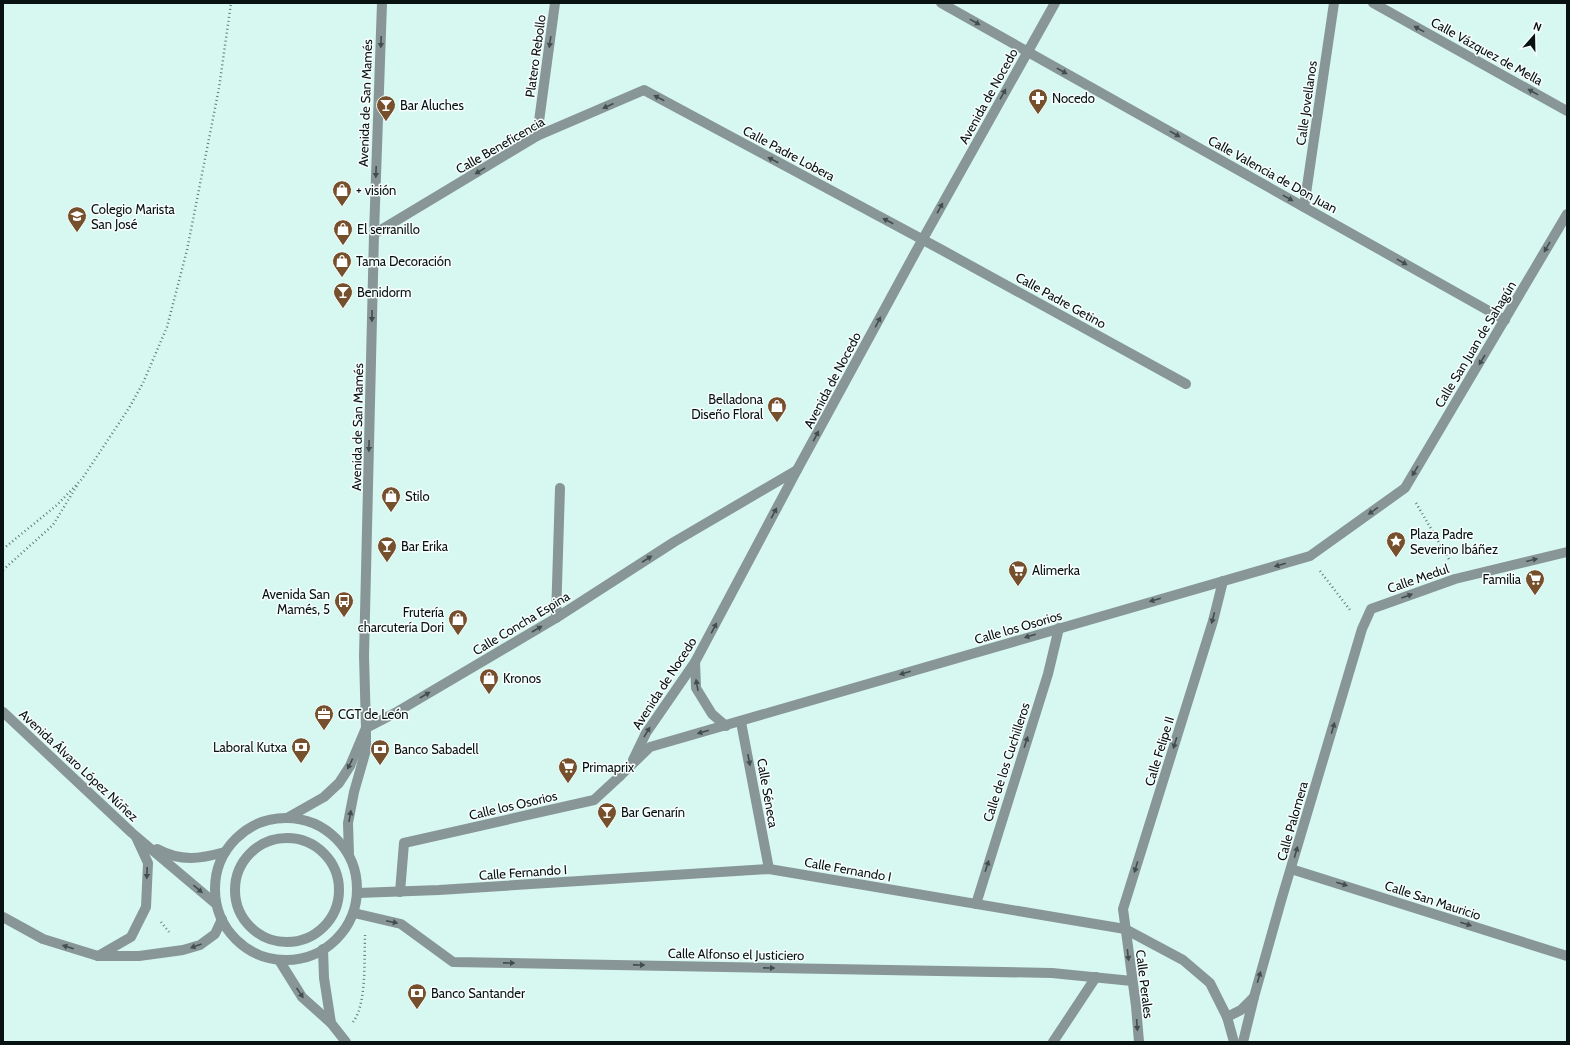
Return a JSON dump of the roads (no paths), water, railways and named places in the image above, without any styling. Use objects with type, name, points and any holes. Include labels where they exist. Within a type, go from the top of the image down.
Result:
[{"type":"street","name":"Avenida de San Mamés","points":[[287,818],[324,797],[339,782],[350,766],[366,728],[364,673],[374,234],[382,3]]},
{"type":"street","name":"Platero Rebollo","points":[[537,136],[555,3]]},
{"type":"street","name":"Calle Valencia de Don Juan","points":[[941,3],[1505,320]]},
{"type":"street","name":"Avenida de Nocedo","points":[[629,767],[646,733],[695,662],[922,240],[1055,3]]},
{"type":"street","name":"Calle Jovellanos","points":[[1304,207],[1334,3]]},
{"type":"street","name":"Calle Vázquez de Mella","points":[[1373,3],[1567,111]]},
{"type":"street","name":"Calle Beneficencia","points":[[374,234],[537,136],[644,90]]},
{"type":"street","name":"Calle Padre Lobera","points":[[644,90],[922,240]]},
{"type":"street","name":"Calle San Juan de Sahagún","points":[[1313,554],[1405,488],[1567,214]]},
{"type":"street","name":"Calle Padre Getino","points":[[922,240],[1186,384]]},
{"type":"street","name":"Calle Concha Espina","points":[[366,728],[395,713],[556,618],[674,542],[797,470]]},
{"type":"street","points":[[556,618],[560,488]]},
{"type":"street","name":"Calle Medul","points":[[1371,609],[1455,579],[1567,552]]},
{"type":"street","name":"Calle los Osorios","points":[[400,892],[404,843],[594,800],[650,748],[1313,554]]},
{"type":"street","name":"Calle Felipe II","points":[[1125,929],[1123,909],[1213,621],[1223,581]]},
{"type":"street","name":"Calle Palomera","points":[[1243,1042],[1281,901],[1362,629],[1371,609]]},
{"type":"street","name":"Calle de los Cuchilleros","points":[[976,904],[1048,674],[1059,628]]},
{"type":"street","points":[[695,662],[696,688],[712,714],[726,726]]},
{"type":"street","name":"Avenida Álvaro López Núñez","points":[[3,712],[136,837],[216,904]]},
{"type":"street","name":"Calle Séneca","points":[[741,722],[769,869]]},
{"type":"street","points":[[349,855],[348,823],[354,792],[366,750],[366,728]]},
{"type":"street","points":[[287,818],[306,821],[323,828],[338,839],[349,855],[355,870],[358,885],[354,913],[332,944],[306,958],[293,961],[270,959],[250,951],[234,938],[222,919],[216,904],[215,886],[218,868],[225,852],[237,838],[252,827],[269,820],[287,818]]},
{"type":"street","points":[[98,956],[131,937],[146,907],[148,863],[136,837]]},
{"type":"street","name":"Avenida Álvaro López Núñez","points":[[136,837],[168,855],[183,858],[201,858],[225,852]]},
{"type":"street","points":[[279,838],[294,838],[308,842],[321,850],[331,862],[338,876],[339,892],[336,908],[329,921],[318,932],[305,939],[291,941],[277,940],[264,936],[252,928],[243,916],[237,904],[236,890],[237,875],[244,862],[253,851],[265,843],[279,838]]},
{"type":"street","name":"Calle Fernando I","points":[[358,893],[400,892],[769,869],[1125,929],[1182,960],[1210,983],[1227,1017],[1234,1042]]},
{"type":"street","name":"Calle San Mauricio","points":[[1291,869],[1567,956]]},
{"type":"street","name":"Calle Alfonso el Justiciero","points":[[354,913],[401,924],[453,962],[1052,973],[1132,981]]},
{"type":"street","points":[[3,917],[42,939],[98,956],[139,956],[183,950],[200,945],[215,934],[222,919]]},
{"type":"street","name":"Calle Perales","points":[[1125,929],[1136,1006],[1139,1042]]},
{"type":"street","points":[[323,949],[324,978],[331,1023]]},
{"type":"street","points":[[279,960],[302,997],[331,1023],[346,1042]]},
{"type":"street","points":[[1053,1042],[1096,977]]},
{"type":"street","points":[[1227,1017],[1241,1010],[1254,997]]},
{"type":"place","name":"Nocedo","points":[[1038,115]]},
{"type":"place","name":"Bar Aluches","points":[[386,122]]},
{"type":"place","name":"+ visión","points":[[342,207]]},
{"type":"place","name":"Colegio Marista San José","points":[[77,233]]},
{"type":"place","name":"El serranillo","points":[[343,246]]},
{"type":"place","name":"Tama Decoración","points":[[342,278]]},
{"type":"place","name":"Benidorm","points":[[343,309]]},
{"type":"place","name":"Belladona Diseño Floral","points":[[777,423]]},
{"type":"place","name":"Stilo","points":[[391,513]]},
{"type":"place","name":"Plaza Padre Severino Ibáñez","points":[[1396,558]]},
{"type":"place","name":"Bar Erika","points":[[387,563]]},
{"type":"place","name":"Alimerka","points":[[1018,587]]},
{"type":"place","name":"Familia","points":[[1535,596]]},
{"type":"place","name":"Avenida San Mamés, 5","points":[[344,618]]},
{"type":"place","name":"Frutería charcutería Dori","points":[[458,636]]},
{"type":"place","name":"Kronos","points":[[489,695]]},
{"type":"place","name":"CGT de León","points":[[324,731]]},
{"type":"place","name":"Laboral Kutxa","points":[[301,764]]},
{"type":"place","name":"Banco Sabadell","points":[[380,766]]},
{"type":"place","name":"Primaprix","points":[[568,784]]},
{"type":"place","name":"Bar Genarín","points":[[607,829]]},
{"type":"place","name":"Banco Santander","points":[[417,1010]]}]
